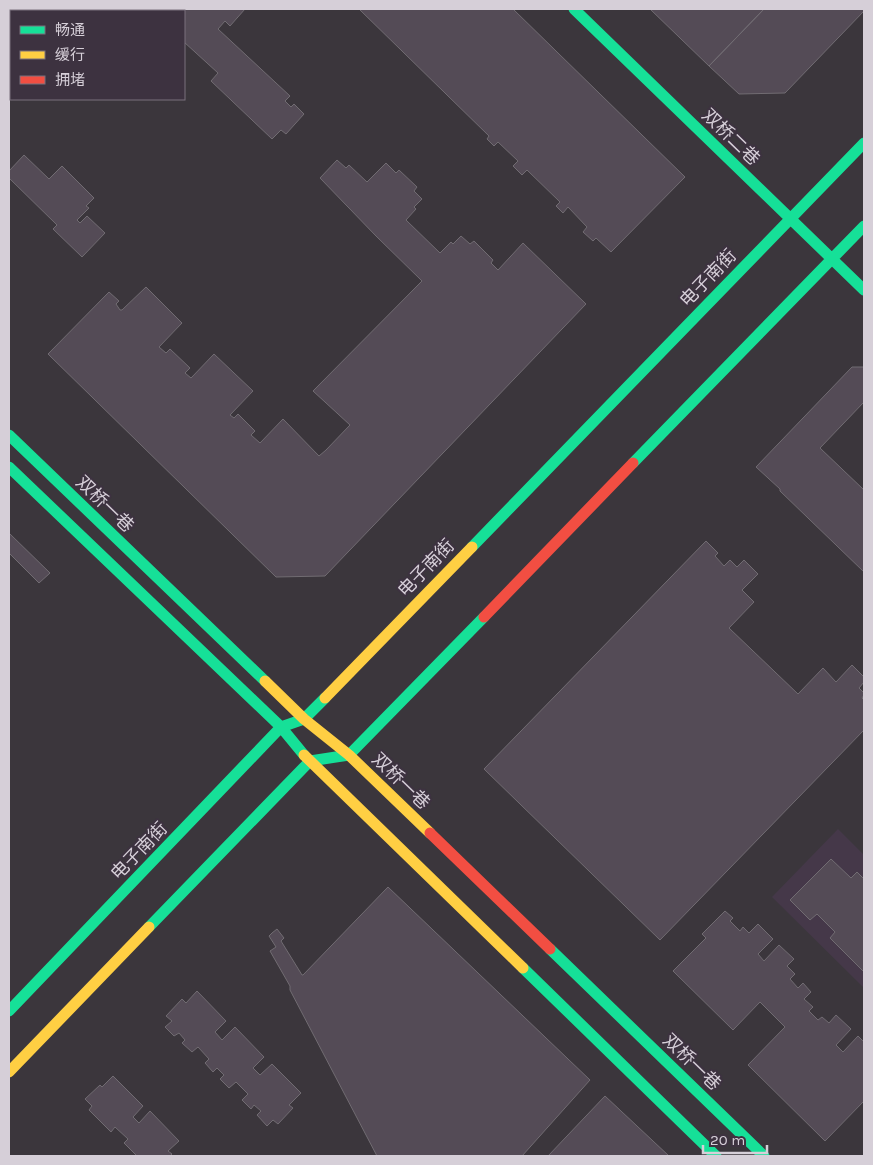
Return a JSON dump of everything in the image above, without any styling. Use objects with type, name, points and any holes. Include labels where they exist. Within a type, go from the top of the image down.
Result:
[{"type":"street","name":"双桥二巷","points":[[574,9],[864,290]]},
{"type":"street","name":"电子南街","points":[[9,1011],[281,728],[304,718],[864,143]]},
{"type":"street","points":[[9,1072],[310,762],[349,755],[864,226]]},
{"type":"street","name":"双桥一巷","points":[[9,435],[304,718],[349,755],[764,1156]]},
{"type":"street","points":[[9,467],[281,728],[310,762],[716,1156]]},
{"type":"shaded area","points":[[838,829],[864,855],[864,988],[772,897]]},
{"type":"building","points":[[9,9],[40,9],[10,10],[9,27]]},
{"type":"building","points":[[245,9],[230,26],[225,21],[218,29],[290,96],[285,101],[291,107],[294,104],[304,114],[286,134],[281,130],[272,139],[211,81],[218,73],[185,43],[185,10],[152,10]]},
{"type":"building","points":[[359,9],[513,9],[685,177],[611,252],[596,238],[593,241],[583,232],[587,227],[568,207],[563,213],[556,206],[560,202],[527,170],[522,175],[513,166],[518,161],[498,142],[494,146],[487,139],[489,136]]},
{"type":"building","points":[[650,9],[764,9],[709,66]]},
{"type":"building","points":[[764,9],[864,9],[864,11],[785,93],[739,94],[709,66]]},
{"type":"building","points":[[24,155],[49,179],[62,166],[94,198],[86,206],[89,208],[77,220],[80,223],[87,216],[105,233],[82,257],[53,229],[57,225],[9,178],[9,171]]},
{"type":"building","points":[[337,160],[346,168],[349,165],[367,182],[386,163],[396,173],[399,170],[417,187],[414,191],[422,199],[414,207],[416,209],[406,220],[440,253],[451,242],[453,244],[461,236],[470,244],[474,241],[493,260],[491,263],[498,270],[523,243],[586,304],[325,576],[276,577],[48,354],[109,292],[119,301],[116,304],[122,310],[146,287],[182,323],[159,347],[166,353],[170,349],[190,368],[185,373],[191,378],[214,354],[253,391],[230,415],[234,418],[238,414],[255,431],[251,435],[260,443],[283,419],[319,456],[350,425],[313,391],[422,281],[320,178]]},
{"type":"building","points":[[852,367],[864,367],[864,402],[820,448],[864,490],[864,572],[756,467]]},
{"type":"building","points":[[9,533],[50,573],[39,583],[9,553]]},
{"type":"building","points":[[706,541],[718,553],[715,556],[724,566],[730,560],[737,567],[744,560],[758,574],[742,590],[754,602],[729,628],[798,694],[823,668],[836,682],[852,665],[864,677],[864,682],[859,688],[864,693],[862,698],[864,700],[864,730],[660,940],[484,769]]},
{"type":"building","points":[[831,859],[851,878],[857,872],[864,879],[864,972],[830,938],[835,932],[817,914],[810,920],[790,900]]},
{"type":"building","points":[[388,887],[590,1080],[522,1156],[377,1156],[290,990],[290,986],[270,951],[276,947],[269,936],[277,929],[284,938],[281,941],[303,975]]},
{"type":"building","points":[[725,911],[733,918],[730,921],[740,931],[743,927],[749,933],[758,924],[773,939],[758,954],[764,961],[779,945],[794,959],[787,966],[795,974],[790,979],[798,988],[803,983],[811,992],[804,999],[813,1007],[809,1011],[818,1020],[822,1017],[829,1023],[836,1015],[851,1029],[836,1045],[843,1052],[858,1036],[864,1042],[864,1101],[825,1141],[748,1065],[785,1027],[760,1002],[733,1030],[673,971],[706,938],[702,934]]},
{"type":"building","points":[[197,991],[226,1021],[215,1032],[222,1040],[235,1027],[264,1057],[253,1068],[260,1075],[272,1064],[301,1093],[289,1105],[293,1108],[278,1124],[273,1120],[267,1126],[257,1115],[261,1111],[254,1105],[251,1109],[242,1100],[248,1094],[236,1082],[229,1088],[220,1079],[224,1075],[217,1068],[213,1072],[205,1063],[209,1059],[198,1047],[192,1052],[182,1043],[185,1040],[179,1033],[174,1036],[165,1027],[172,1021],[166,1016],[182,999],[186,1003]]},
{"type":"building","points":[[113,1076],[143,1106],[133,1117],[139,1123],[150,1111],[179,1141],[168,1151],[172,1154],[170,1156],[137,1156],[124,1143],[128,1139],[115,1127],[111,1132],[89,1110],[92,1106],[85,1099],[100,1085],[102,1087]]},
{"type":"building","points":[[605,1096],[669,1156],[548,1156]]},
{"type":"traffic: fast","points":[[574,9],[864,290]]},
{"type":"traffic: fast","points":[[472,547],[864,143]]},
{"type":"traffic: fast","points":[[633,463],[864,226]]},
{"type":"traffic: fast","points":[[9,435],[265,681]]},
{"type":"traffic: fast","points":[[9,467],[281,727],[304,755]]},
{"type":"traffic: fast","points":[[149,927],[310,761],[349,755],[484,617]]},
{"type":"traffic: fast","points":[[9,1011],[281,727],[304,719],[325,698]]},
{"type":"traffic: fast","points":[[550,949],[764,1156]]},
{"type":"traffic: fast","points":[[523,968],[716,1156]]},
{"type":"traffic: slow","points":[[325,698],[472,547]]},
{"type":"traffic: slow","points":[[265,681],[304,719],[349,755],[430,833]]},
{"type":"traffic: slow","points":[[304,755],[523,968]]},
{"type":"traffic: slow","points":[[9,1072],[149,927]]},
{"type":"traffic: jam","points":[[484,617],[633,463]]},
{"type":"traffic: jam","points":[[430,833],[550,949]]}]
